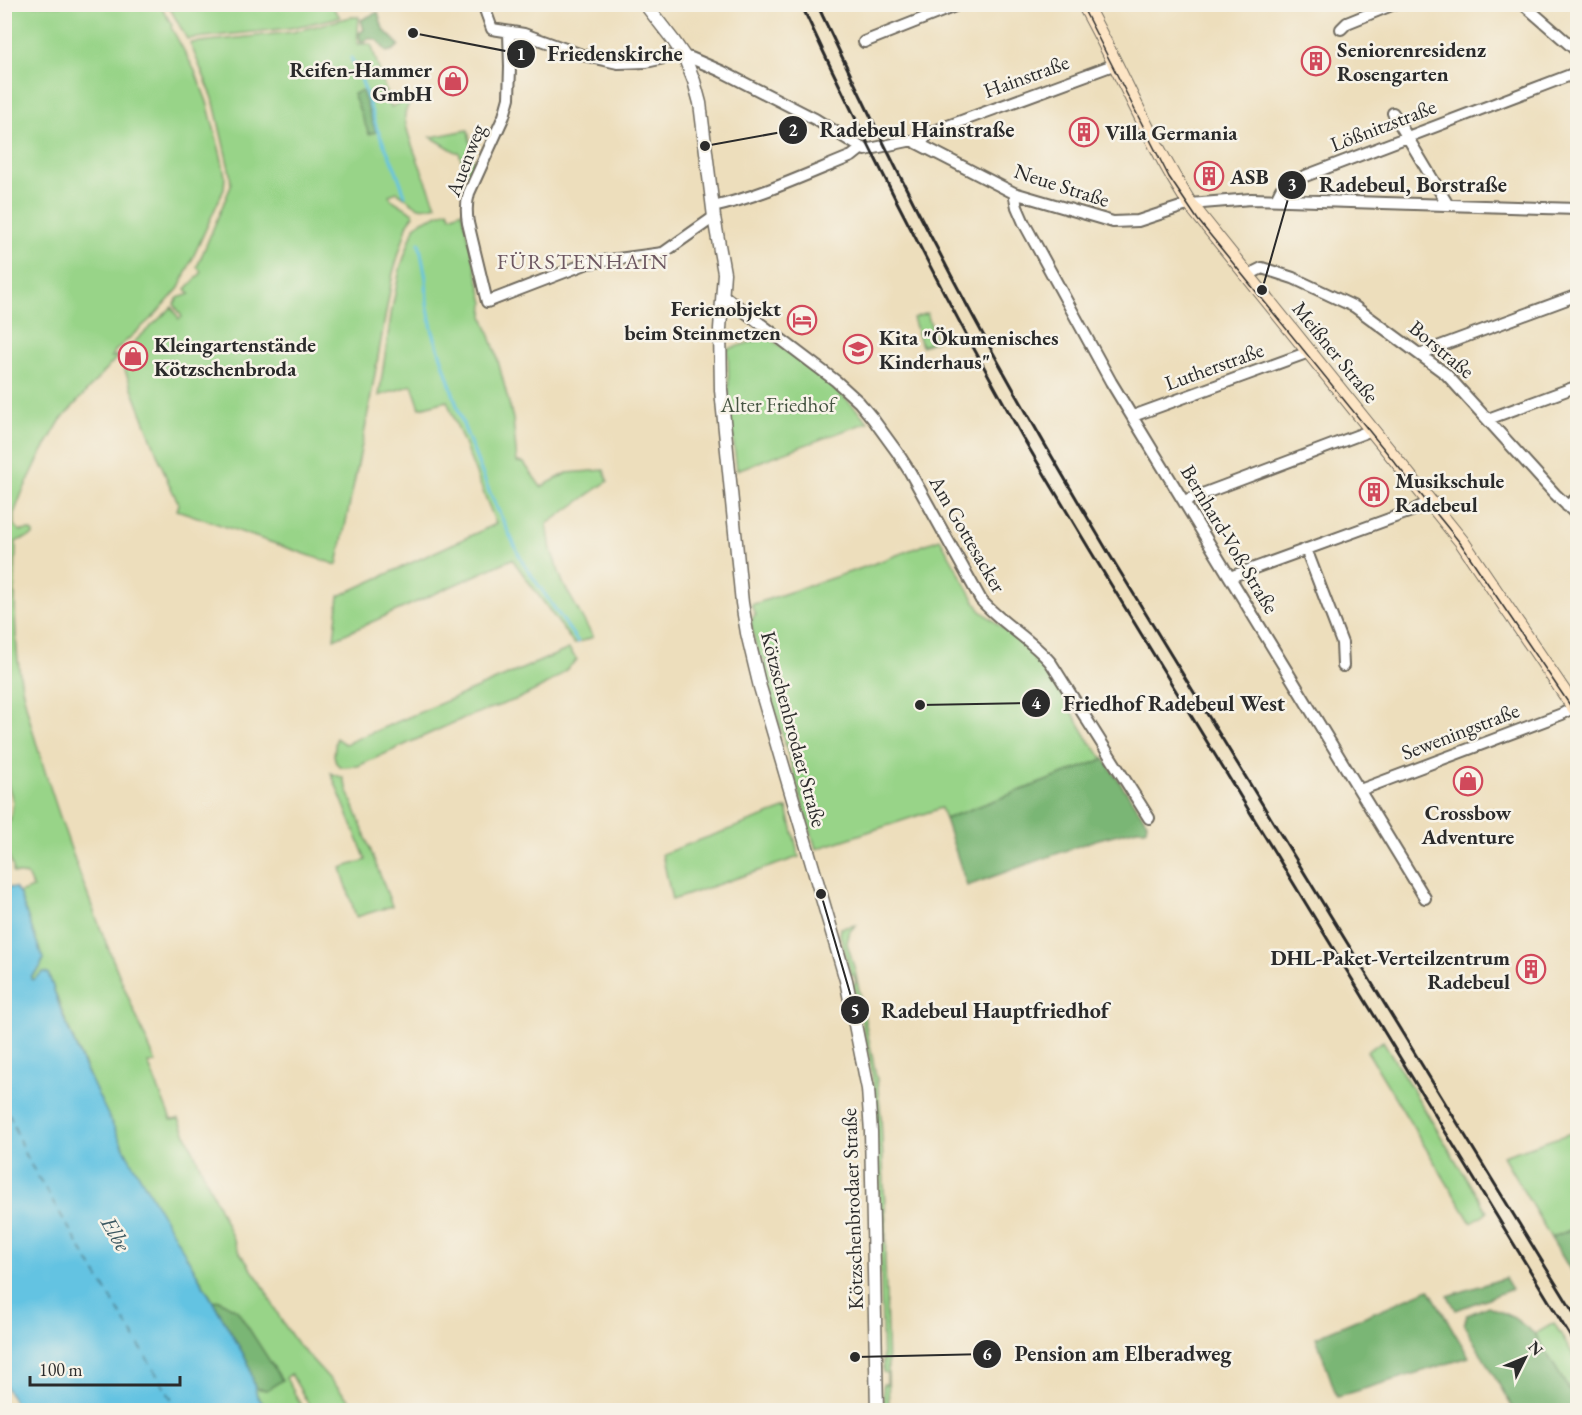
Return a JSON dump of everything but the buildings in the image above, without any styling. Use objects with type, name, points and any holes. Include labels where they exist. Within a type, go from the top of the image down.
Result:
[{"type":"main road","name":"Meißner Straße","points":[[1084,4],[1156,146],[1190,204],[1246,276],[1431,501],[1574,702]]},
{"type":"street","points":[[483,4],[492,29],[524,34],[582,55],[618,63],[646,62],[673,56],[684,56],[702,62],[815,119],[862,148],[852,156],[714,212]]},
{"type":"street","name":"Kötzschenbrodaer Straße","points":[[645,4],[684,56],[700,103],[725,282],[720,328],[721,390],[747,633],[760,687],[846,980],[868,1089],[877,1410]]},
{"type":"street","points":[[864,42],[960,4]]},
{"type":"street","points":[[1341,29],[1347,23],[1394,4]]},
{"type":"street","points":[[1523,4],[1578,52]]},
{"type":"street","name":"Auenweg","points":[[509,32],[510,67],[504,116],[466,203],[468,223],[487,302],[588,263],[663,254],[714,212]]},
{"type":"street","name":"Hainstraße","points":[[920,144],[930,132],[1116,64]]},
{"type":"street","name":"Lößnitzstraße","points":[[1276,199],[1281,189],[1300,178],[1578,71]]},
{"type":"street","points":[[1393,113],[1448,205]]},
{"type":"street","name":"Neue Straße","points":[[862,148],[868,150],[908,141],[920,144],[1014,193],[1113,222],[1138,221],[1190,204],[1251,199],[1578,209]]},
{"type":"street","name":"Bernhard-Voß-Straße","points":[[1014,193],[1024,223],[1093,350],[1425,898]]},
{"type":"street","name":"Borstraße","points":[[1246,276],[1262,268],[1293,278],[1355,307],[1454,381],[1578,516]]},
{"type":"street","points":[[1421,355],[1578,295]]},
{"type":"street","name":"Am Gottesacker","points":[[724,296],[836,381],[859,402],[873,419],[910,472],[981,600],[1051,663],[1149,818]]},
{"type":"street","name":"Lutherstraße","points":[[1133,416],[1309,352]]},
{"type":"street","points":[[1488,419],[1578,386]]},
{"type":"street","points":[[1184,501],[1372,430]]},
{"type":"street","points":[[1567,506],[1578,497]]},
{"type":"street","points":[[1230,577],[1414,510],[1431,501]]},
{"type":"street","points":[[1306,549],[1342,643],[1343,666]]},
{"type":"street","name":"Seweningstraße","points":[[1360,790],[1562,714],[1574,702]]},
{"type":"green space","points":[[4,5],[160,5],[195,71],[207,102],[221,156],[225,176],[224,189],[179,288],[156,314],[115,351],[111,357],[119,355],[60,421],[22,493],[14,514],[14,525],[20,531],[33,532],[33,535],[16,542],[17,651],[22,687],[34,735],[70,846],[117,971],[156,1063],[148,1063],[171,1120],[179,1119],[238,1250],[262,1284],[281,1320],[296,1342],[358,1410],[312,1410],[291,1374],[286,1378],[304,1410],[268,1410],[257,1396],[255,1388],[267,1390],[282,1380],[219,1300],[213,1301],[133,1166],[87,1071],[48,973],[31,979],[40,968],[43,959],[19,893],[33,888],[27,875],[13,873],[4,840],[5,827],[10,821],[13,801],[4,772]]},
{"type":"green space","points":[[168,5],[331,5],[340,17],[291,28],[187,39]]},
{"type":"green space","points":[[378,12],[383,29],[399,45],[394,50],[387,52],[375,39],[360,42],[359,33],[364,30],[361,20]]},
{"type":"green space","points":[[359,17],[357,44],[371,44],[391,107],[413,97],[405,114],[405,122],[436,205],[423,208],[397,192],[389,195],[391,199],[414,215],[408,223],[393,273],[364,435],[337,565],[177,510],[179,504],[168,482],[119,355],[172,307],[179,319],[182,317],[174,304],[178,298],[190,294],[186,289],[202,272],[197,267],[231,186],[213,98],[190,43],[293,32]]},
{"type":"green space","points":[[362,91],[376,132],[369,134],[353,94]]},
{"type":"green space","points":[[468,130],[474,163],[477,164],[470,179],[459,152],[431,137]]},
{"type":"green space","points":[[448,210],[451,216],[462,211],[484,303],[483,316],[496,353],[513,419],[517,462],[524,463],[541,487],[567,473],[604,470],[608,481],[547,524],[551,550],[563,583],[593,637],[574,644],[512,559],[334,639],[339,596],[496,524],[447,401],[420,408],[412,385],[379,396],[400,269],[414,228],[420,222]]},
{"type":"green space","points":[[927,313],[936,341],[922,346],[913,318]]},
{"type":"green space","name":"Alter Friedhof","points":[[768,337],[833,387],[868,422],[737,470],[729,405],[728,349]]},
{"type":"green space","points":[[940,539],[980,610],[1040,657],[1091,744],[1104,759],[945,819],[941,808],[816,849],[762,666],[765,662],[758,655],[751,624],[756,615],[751,605]]},
{"type":"green space","points":[[569,649],[577,660],[558,677],[518,699],[464,718],[358,766],[341,767],[336,763],[334,755],[336,738],[345,744]]},
{"type":"green space","points":[[1104,759],[1147,822],[1146,829],[1137,829],[1095,840],[967,886],[945,819]]},
{"type":"green space","points":[[331,773],[343,778],[392,906],[356,917],[341,868],[366,860]]},
{"type":"green space","points":[[787,808],[799,857],[672,900],[662,854]]},
{"type":"green space","points":[[856,925],[850,931],[847,943],[855,970],[877,1080],[881,1116],[886,1231],[889,1410],[884,1410],[883,1384],[887,1384],[887,1373],[883,1372],[880,1243],[884,1243],[884,1233],[879,1232],[880,1178],[875,1095],[853,984],[856,983],[854,976],[851,975],[840,935],[841,928]]},
{"type":"green space","points":[[1383,1041],[1487,1212],[1471,1223],[1367,1051]]},
{"type":"green space","points":[[1577,1131],[1577,1229],[1551,1238],[1503,1156]]},
{"type":"green space","points":[[1577,1229],[1577,1281],[1551,1238]]},
{"type":"green space","points":[[1505,1278],[1512,1289],[1456,1310],[1448,1296]]},
{"type":"green space","points":[[1429,1289],[1469,1357],[1337,1397],[1316,1337]]},
{"type":"green space","points":[[219,1300],[237,1310],[282,1380],[267,1390],[255,1388],[248,1362],[213,1301]]},
{"type":"green space","points":[[1488,1306],[1514,1318],[1535,1334],[1577,1403],[1577,1410],[1514,1410],[1464,1325],[1467,1315]]},
{"type":"green space","points":[[1554,1323],[1577,1361],[1577,1403],[1535,1334]]},
{"type":"water","name":"Elbe","points":[[15,888],[19,893],[43,959],[40,968],[31,976],[31,979],[33,980],[43,972],[48,973],[83,1064],[128,1156],[248,1362],[257,1396],[268,1410],[18,1410],[5,1385],[4,889]]},
{"type":"waterway","points":[[351,58],[361,78],[377,129],[405,195]]},
{"type":"waterway","points":[[419,243],[432,329],[464,427],[489,491],[523,563],[578,642]]},
{"type":"ferry route","points":[[4,1100],[25,1155],[178,1410]]},
{"type":"tram line","points":[[1081,4],[1169,177],[1198,220],[1461,544],[1578,717]]},
{"type":"railway","points":[[801,4],[907,222],[1022,436],[1578,1349]]},
{"type":"railway","points":[[817,4],[922,220],[1042,440],[1108,552],[1578,1320]]},
{"type":"place","name":"Friedenskirche","points":[[413,33]]},
{"type":"place","name":"Seniorenresidenz Rosengarten","points":[[1316,61]]},
{"type":"place","name":"Reifen-Hammer GmbH","points":[[453,81]]},
{"type":"place","name":"Villa Germania","points":[[1084,132]]},
{"type":"place","name":"Radebeul Hainstraße","points":[[705,146]]},
{"type":"place","name":"ASB","points":[[1209,176]]},
{"type":"place","name":"Radebeul, Borstraße","points":[[1262,290]]},
{"type":"place","name":"Ferienobjekt beim Steinmetzen","points":[[802,320]]},
{"type":"place","name":"Kita \"Ökumenisches Kinderhaus\"","points":[[858,349]]},
{"type":"place","name":"Kleingartenstände Kötzschenbroda","points":[[133,356]]},
{"type":"place","name":"Musikschule Radebeul","points":[[1374,492]]},
{"type":"place","name":"Friedhof Radebeul West","points":[[920,705]]},
{"type":"place","name":"Crossbow Adventure","points":[[1468,781]]},
{"type":"place","name":"Radebeul Hauptfriedhof","points":[[821,894]]},
{"type":"place","name":"DHL-Paket-Verteilzentrum Radebeul","points":[[1531,969]]},
{"type":"place","name":"Pension am Elberadweg","points":[[855,1357]]},
{"type":"district","name":"FÜRSTENHAIN","points":[[583,261]]}]
